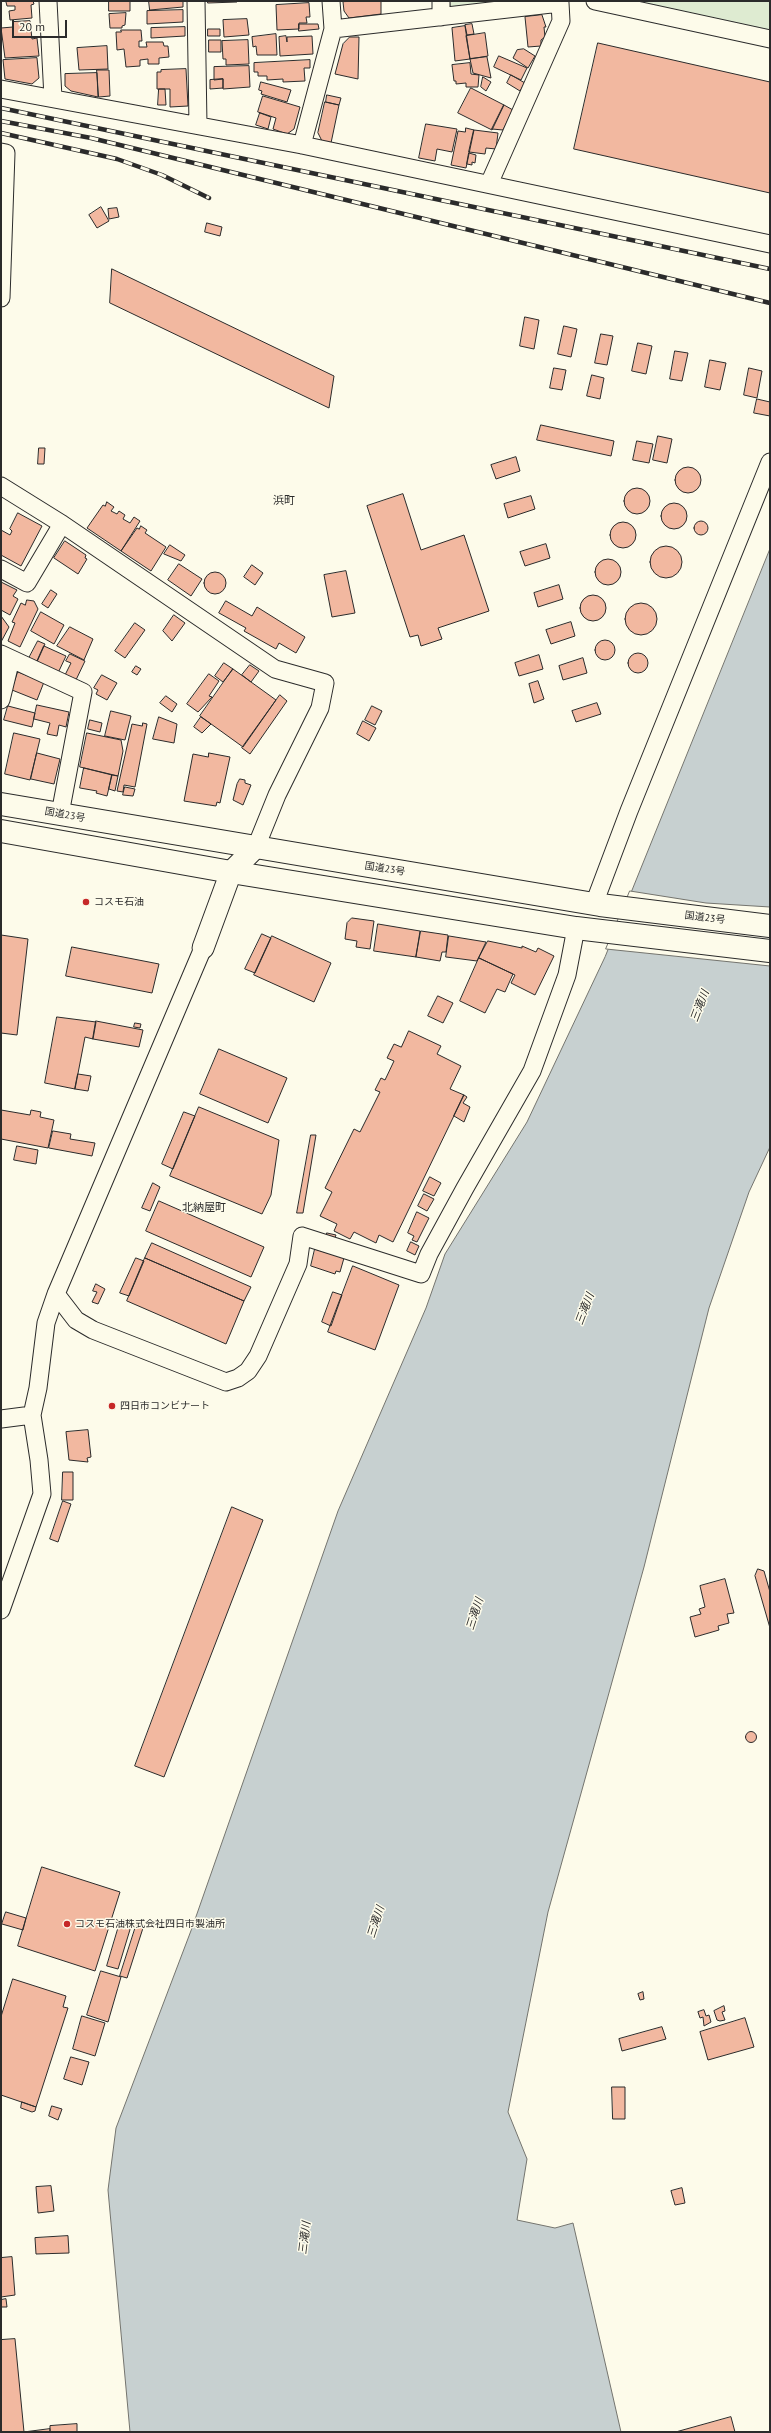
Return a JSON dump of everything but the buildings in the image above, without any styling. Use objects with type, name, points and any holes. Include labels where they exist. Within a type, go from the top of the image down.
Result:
[{"type":"highway","name":"国道23号","points":[[1,804],[597,904],[770,926]]},
{"type":"highway","points":[[1,831],[231,872],[583,929],[770,951]]},
{"type":"street","points":[[48,1],[52,98]]},
{"type":"street","points":[[196,1],[198,125]]},
{"type":"street","points":[[302,145],[332,29],[331,1]]},
{"type":"street","points":[[595,1],[770,39]]},
{"type":"street","points":[[332,29],[441,9],[561,2],[561,21],[488,184]]},
{"type":"street","points":[[1,89],[302,145],[770,244]]},
{"type":"street","points":[[1,152],[6,153],[1,298]]},
{"type":"street","points":[[597,904],[629,811],[770,462]]},
{"type":"street","points":[[1,486],[62,524],[275,669],[325,683],[320,708],[276,795],[256,848],[231,872],[203,948],[56,1294],[46,1323],[38,1388],[32,1415],[39,1460],[42,1494],[2,1604]]},
{"type":"street","points":[[1,569],[27,583],[62,524]]},
{"type":"street","points":[[1,700],[6,657],[82,692],[60,814]]},
{"type":"street","points":[[56,1294],[76,1320],[93,1330],[226,1382],[238,1378],[248,1371],[258,1356],[298,1264],[302,1236],[421,1274],[429,1254],[464,1188],[532,1071],[583,929]]},
{"type":"street","points":[[1,1419],[32,1415]]},
{"type":"green space","points":[[450,1],[519,1],[451,9]]},
{"type":"green space","points":[[613,1],[770,1],[770,34]]},
{"type":"water","name":"三滝川","points":[[770,549],[770,1147],[749,1192],[709,1308],[644,1567],[548,1912],[508,2112],[527,2159],[517,2220],[555,2228],[573,2223],[621,2432],[130,2432],[108,2190],[116,2128],[192,1928],[338,1511],[426,1308],[445,1254],[527,1122],[605,957]]},
{"type":"pier","points":[[630,891],[706,903],[770,907],[770,966],[606,949]]},
{"type":"railway","points":[[1,108],[770,269]]},
{"type":"railway","points":[[1,121],[91,138],[770,303]]},
{"type":"railway","points":[[1,133],[117,159],[162,175],[209,198]]},
{"type":"place","name":"コスモ石油","points":[[86,902]]},
{"type":"place","name":"四日市コンビナート","points":[[112,1406]]},
{"type":"place","name":"コスモ石油株式会社四日市製油所","points":[[67,1924]]},
{"type":"district","name":"浜町","points":[[284,501]]},
{"type":"district","name":"北納屋町","points":[[204,1208]]}]
